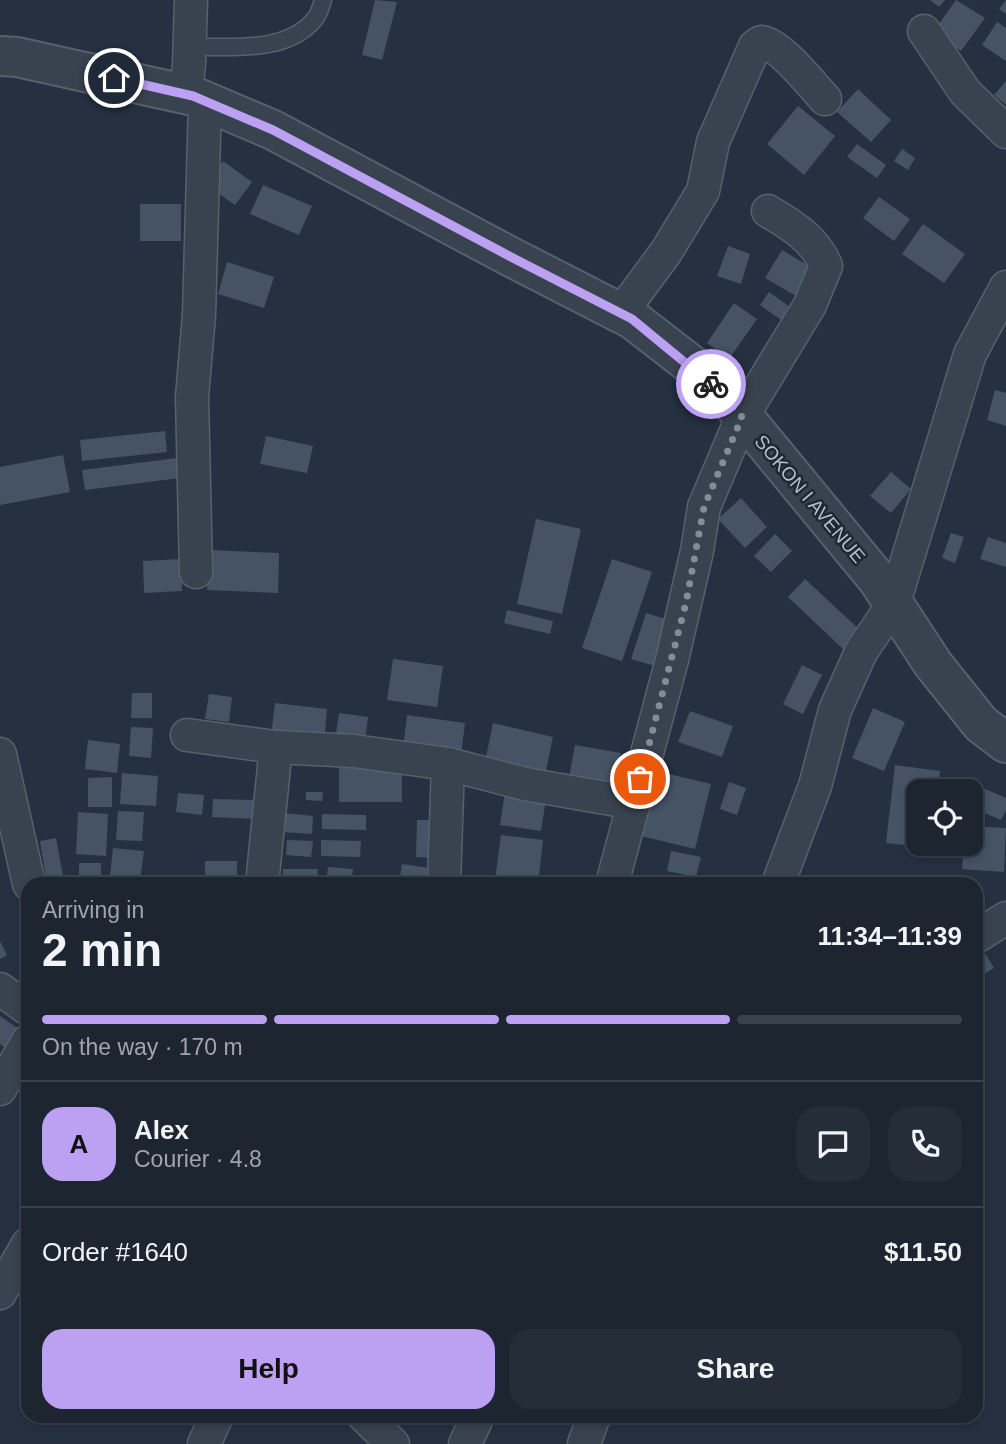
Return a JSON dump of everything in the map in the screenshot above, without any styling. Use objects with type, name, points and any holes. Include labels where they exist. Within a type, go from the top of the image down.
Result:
[{"type":"street","points":[[191,0],[190,47],[195,98],[199,315],[192,397],[196,572]]},
{"type":"street","points":[[924,32],[965,92],[1006,132]]},
{"type":"street","points":[[621,313],[666,252],[703,191],[713,142],[758,43],[765,41],[783,55],[825,99]]},
{"type":"street","name":"SOKON I AVENUE","points":[[0,56],[18,57],[195,98],[273,130],[632,319],[694,368],[732,404],[878,580],[933,664],[981,724],[1006,743]]},
{"type":"street","points":[[614,877],[686,603],[704,507],[742,417],[810,305],[826,266],[820,252],[810,240],[768,211]]},
{"type":"street","points":[[781,877],[815,786],[835,710],[861,652],[894,603],[970,354],[1006,287]]},
{"type":"street","points":[[187,736],[276,747],[354,751],[448,764],[525,783],[634,803]]},
{"type":"street","points":[[263,877],[276,747]]},
{"type":"street","points":[[0,754],[27,877]]},
{"type":"street","points":[[444,877],[448,764]]},
{"type":"street","points":[[983,933],[1006,918]]},
{"type":"street","points":[[0,989],[21,1004]]},
{"type":"street","points":[[0,1089],[21,1053]]},
{"type":"street","points":[[0,1293],[21,1256]]},
{"type":"street","points":[[204,1444],[214,1423]]},
{"type":"street","points":[[370,1423],[391,1444]]},
{"type":"street","points":[[465,1444],[475,1423]]},
{"type":"street","points":[[583,1444],[591,1423]]},
{"type":"lane","points":[[190,47],[274,44],[296,36],[316,19],[323,0]]},
{"type":"building","points":[[375,0],[397,2],[382,60],[362,55]]},
{"type":"building","points":[[930,0],[945,0],[939,7]]},
{"type":"building","points":[[956,0],[985,18],[961,51],[934,31]]},
{"type":"building","points":[[1006,0],[1006,14],[999,9]]},
{"type":"building","points":[[997,22],[1006,28],[1006,61],[982,45]]},
{"type":"building","points":[[1006,81],[1006,105],[994,95]]},
{"type":"building","points":[[858,89],[891,120],[871,142],[837,112]]},
{"type":"building","points":[[798,106],[835,136],[804,175],[767,144]]},
{"type":"building","points":[[857,144],[886,165],[877,178],[847,157]]},
{"type":"building","points":[[902,149],[915,158],[908,170],[894,161]]},
{"type":"building","points":[[223,161],[252,182],[235,205],[206,185]]},
{"type":"building","points":[[263,185],[312,206],[299,235],[250,214]]},
{"type":"building","points":[[879,197],[910,219],[894,241],[863,218]]},
{"type":"building","points":[[140,204],[181,204],[181,241],[140,241]]},
{"type":"building","points":[[923,224],[965,254],[944,283],[902,254]]},
{"type":"building","points":[[728,246],[750,254],[741,284],[717,276]]},
{"type":"building","points":[[782,250],[817,271],[801,299],[765,278]]},
{"type":"building","points":[[227,262],[274,277],[264,308],[218,294]]},
{"type":"building","points":[[769,292],[793,309],[784,322],[760,305]]},
{"type":"building","points":[[734,303],[757,319],[729,359],[707,343]]},
{"type":"building","points":[[995,390],[1006,393],[1006,426],[987,420]]},
{"type":"building","points":[[165,431],[167,452],[82,461],[80,440]]},
{"type":"building","points":[[266,436],[313,446],[307,473],[260,464]]},
{"type":"building","points":[[63,455],[70,492],[0,505],[0,467]]},
{"type":"building","points":[[177,458],[180,478],[85,490],[82,470]]},
{"type":"building","points":[[891,472],[911,489],[891,513],[870,496]]},
{"type":"building","points":[[741,498],[767,527],[745,548],[718,519]]},
{"type":"building","points":[[536,519],[581,529],[562,614],[517,604]]},
{"type":"building","points":[[951,533],[964,537],[955,563],[942,558]]},
{"type":"building","points":[[775,534],[792,551],[771,572],[754,556]]},
{"type":"building","points":[[988,537],[1006,543],[1006,567],[980,559]]},
{"type":"building","points":[[209,550],[279,553],[278,593],[207,590]]},
{"type":"building","points":[[181,559],[182,591],[144,593],[143,561]]},
{"type":"building","points":[[612,559],[652,572],[622,661],[582,648]]},
{"type":"building","points":[[805,579],[861,631],[844,650],[788,597]]},
{"type":"building","points":[[507,610],[553,621],[550,634],[504,623]]},
{"type":"building","points":[[646,613],[669,620],[655,666],[631,659]]},
{"type":"building","points":[[393,659],[443,666],[437,707],[387,700]]},
{"type":"building","points":[[802,665],[822,675],[803,714],[783,704]]},
{"type":"building","points":[[132,693],[152,693],[152,718],[131,718]]},
{"type":"building","points":[[209,694],[232,697],[229,722],[205,719]]},
{"type":"building","points":[[275,703],[327,709],[324,742],[271,736]]},
{"type":"building","points":[[873,708],[905,722],[884,771],[852,758]]},
{"type":"building","points":[[690,711],[733,726],[722,757],[678,742]]},
{"type":"building","points":[[339,713],[368,717],[365,744],[335,741]]},
{"type":"building","points":[[407,715],[465,723],[461,756],[403,749]]},
{"type":"building","points":[[493,723],[553,737],[545,775],[485,762]]},
{"type":"building","points":[[131,727],[153,728],[151,758],[129,756]]},
{"type":"building","points":[[88,740],[120,744],[117,773],[85,769]]},
{"type":"building","points":[[575,745],[621,753],[614,787],[569,778]]},
{"type":"building","points":[[895,765],[940,771],[939,779],[906,779],[906,845],[886,843]]},
{"type":"building","points":[[339,768],[402,768],[402,802],[339,802]]},
{"type":"building","points":[[652,770],[711,784],[695,849],[637,835]]},
{"type":"building","points":[[122,773],[158,776],[156,806],[120,804]]},
{"type":"building","points":[[112,777],[112,807],[88,807],[88,778]]},
{"type":"building","points":[[729,782],[746,788],[737,815],[720,809]]},
{"type":"building","points":[[983,788],[1006,798],[1006,810],[1001,820],[983,812]]},
{"type":"building","points":[[306,792],[323,792],[322,801],[306,800]]},
{"type":"building","points":[[505,792],[546,799],[541,831],[500,825]]},
{"type":"building","points":[[178,793],[204,795],[202,815],[176,812]]},
{"type":"building","points":[[213,799],[257,800],[256,819],[212,817]]},
{"type":"building","points":[[118,811],[144,812],[142,841],[116,840]]},
{"type":"building","points":[[78,812],[108,814],[106,856],[76,854]]},
{"type":"building","points":[[284,813],[313,816],[312,834],[282,832]]},
{"type":"building","points":[[322,814],[366,815],[366,830],[322,829]]},
{"type":"building","points":[[417,820],[436,820],[436,858],[416,857]]},
{"type":"building","points":[[983,827],[1006,828],[1004,872],[962,869],[963,856],[983,856]]},
{"type":"building","points":[[501,835],[543,840],[539,877],[495,877]]},
{"type":"building","points":[[56,838],[63,877],[46,877],[40,841]]},
{"type":"building","points":[[287,840],[313,841],[311,857],[286,855]]},
{"type":"building","points":[[321,840],[361,841],[360,857],[321,856]]},
{"type":"building","points":[[113,848],[144,851],[140,877],[110,876]]},
{"type":"building","points":[[671,851],[701,857],[696,877],[667,871]]},
{"type":"building","points":[[205,861],[237,861],[237,877],[205,877]]},
{"type":"building","points":[[79,863],[101,863],[101,877],[79,877]]},
{"type":"building","points":[[402,864],[436,869],[435,877],[400,877]]},
{"type":"building","points":[[328,867],[353,869],[352,877],[327,877]]},
{"type":"building","points":[[283,869],[318,869],[317,877],[282,877]]},
{"type":"building","points":[[0,941],[7,955],[0,959]]},
{"type":"building","points":[[983,950],[994,968],[983,975]]},
{"type":"building","points":[[0,1016],[21,1031],[21,1035],[9,1051],[0,1044]]},
{"type":"way so far","points":[[640,779],[686,603],[704,507],[742,417],[711,384]]},
{"type":"route","points":[[114,78],[193,96],[273,130],[632,319],[711,384]]}]
